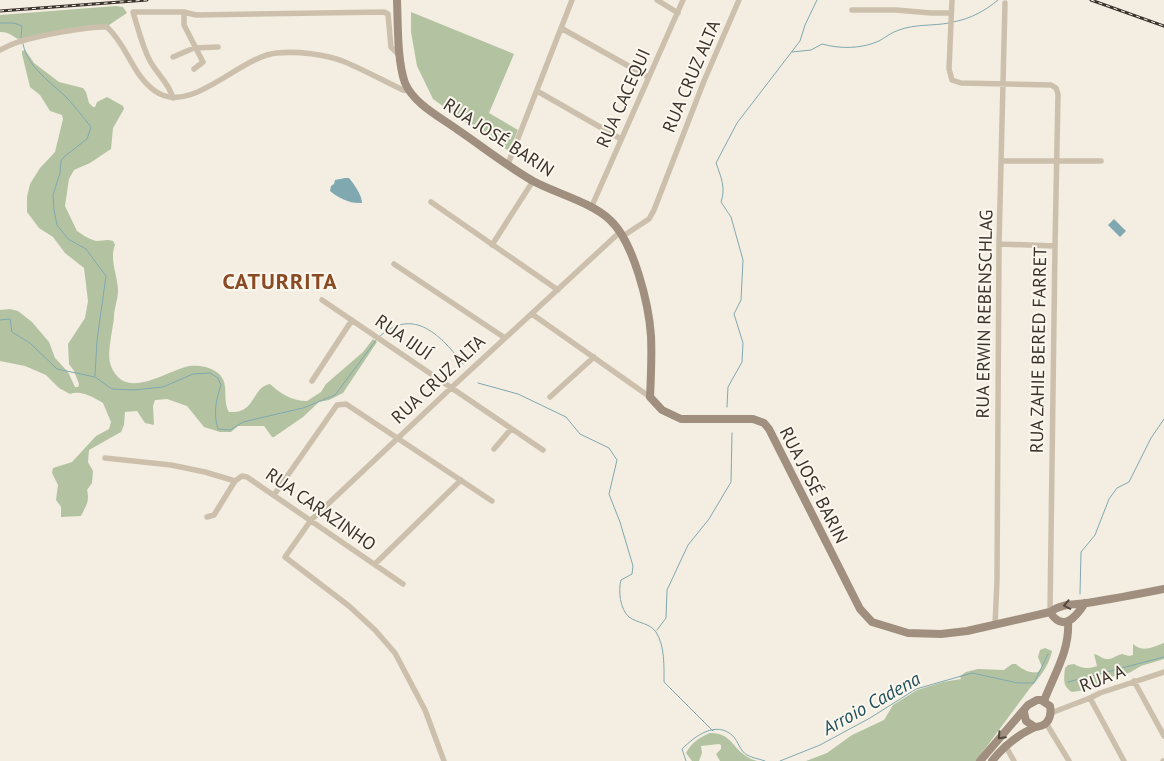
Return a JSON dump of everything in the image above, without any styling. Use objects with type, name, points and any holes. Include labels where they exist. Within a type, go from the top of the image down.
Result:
[{"type":"main road","name":"RUA JOSÉ BARIN","points":[[396,0],[400,56],[405,82],[410,91],[425,107],[533,181],[591,208],[609,219],[622,234],[635,263],[642,286],[651,333],[650,397],[662,410],[681,418],[753,419],[764,423],[769,429],[860,609],[872,622],[908,633],[941,634],[995,625],[1050,612],[1065,605],[1164,589]]},
{"type":"main road","points":[[1050,612],[1055,619],[1063,622],[1068,621],[1078,614],[1085,603]]},
{"type":"main road","points":[[1044,701],[1069,636],[1068,621]]},
{"type":"main road","points":[[980,761],[995,741],[1024,712],[1030,703],[1037,700],[1044,701],[1050,706],[1051,713],[1046,723],[1035,727],[1005,745],[992,761]]},
{"type":"main road","points":[[1024,712],[1026,721],[1035,727]]},
{"type":"street","points":[[508,164],[572,0]]},
{"type":"street","points":[[657,0],[678,14]]},
{"type":"street","name":"RUA CACEQUI","points":[[591,208],[683,0]]},
{"type":"street","name":"RUA CRUZ ALTA","points":[[444,761],[425,710],[395,652],[376,630],[349,606],[285,557],[311,520],[397,438],[505,338],[622,234],[649,218],[654,210],[704,81],[739,0]]},
{"type":"street","points":[[952,0],[949,68],[952,80],[961,83],[1003,84]]},
{"type":"street","name":"RUA ERWIN REBENSCHLAG","points":[[995,625],[1005,3]]},
{"type":"street","points":[[852,10],[896,10],[931,14],[951,13]]},
{"type":"street","points":[[173,98],[169,86],[154,67],[144,49],[134,12],[184,12],[196,16],[384,12],[388,14],[390,19],[391,48],[400,56]]},
{"type":"street","points":[[184,12],[184,25],[194,48],[203,62],[194,69]]},
{"type":"street","points":[[0,50],[18,42],[41,37],[80,29],[107,27],[118,38],[146,83],[155,91],[173,98],[203,90],[249,62],[262,56],[276,53],[332,58],[345,62],[403,90],[410,91]]},
{"type":"street","points":[[561,28],[648,77]]},
{"type":"street","points":[[173,57],[194,48],[218,47]]},
{"type":"street","name":"RUA ZAHIE BERED FARRET","points":[[1003,84],[1051,86],[1056,88],[1058,94],[1054,246],[1050,612]]},
{"type":"street","points":[[537,91],[621,139]]},
{"type":"street","points":[[1002,160],[1101,161]]},
{"type":"street","points":[[492,245],[533,181]]},
{"type":"street","points":[[431,202],[558,290]]},
{"type":"street","points":[[1000,244],[1054,246]]},
{"type":"street","points":[[394,264],[505,338]]},
{"type":"street","name":"RUA IJUÍ","points":[[322,300],[542,450]]},
{"type":"street","points":[[532,314],[650,397]]},
{"type":"street","points":[[312,381],[352,320]]},
{"type":"street","points":[[550,397],[594,357]]},
{"type":"street","points":[[274,495],[337,405],[341,403],[346,404],[492,501]]},
{"type":"street","points":[[494,449],[511,429]]},
{"type":"street","points":[[104,458],[171,465],[235,481]]},
{"type":"street","name":"RUA CARAZINHO","points":[[207,517],[214,515],[235,481],[242,476],[247,477],[403,584]]},
{"type":"street","points":[[374,564],[461,480]]},
{"type":"street","name":"RUA A","points":[[1051,713],[1090,698],[1100,692],[1164,672]]},
{"type":"street","points":[[1134,681],[1164,736]]},
{"type":"street","points":[[1090,698],[1124,761]]},
{"type":"street","points":[[1046,723],[1069,761]]},
{"type":"street","points":[[1005,745],[1014,761]]},
{"type":"green space","points":[[123,7],[127,13],[109,25],[84,27],[19,39],[0,32],[0,15]]},
{"type":"green space","points":[[411,12],[514,54],[489,113],[518,130],[509,151],[433,99],[417,66],[411,32]]},
{"type":"green space","points":[[25,50],[34,63],[59,82],[83,88],[89,103],[93,107],[95,107],[97,102],[107,97],[123,106],[124,109],[113,128],[111,149],[90,163],[74,170],[69,179],[65,206],[77,231],[97,241],[113,241],[115,245],[113,262],[118,291],[109,356],[111,366],[117,377],[126,382],[136,383],[158,378],[189,366],[206,367],[215,371],[223,380],[229,412],[238,411],[245,409],[264,386],[270,384],[287,396],[296,400],[307,401],[321,392],[326,384],[363,352],[373,339],[377,342],[343,393],[329,400],[319,402],[303,417],[274,437],[264,426],[238,426],[231,432],[220,432],[204,427],[187,406],[167,399],[155,400],[153,406],[154,425],[145,423],[137,411],[125,412],[124,425],[121,432],[89,450],[88,462],[93,471],[92,483],[87,490],[88,501],[81,516],[61,517],[61,507],[56,500],[58,485],[52,473],[53,468],[72,462],[96,436],[109,429],[111,422],[103,403],[91,396],[79,393],[70,394],[59,388],[46,375],[25,366],[0,361],[0,310],[10,309],[18,311],[32,322],[49,342],[55,358],[68,372],[75,387],[78,387],[79,384],[74,371],[69,364],[68,344],[85,318],[88,301],[84,268],[65,253],[53,237],[39,228],[27,212],[27,197],[30,184],[40,168],[55,152],[63,119],[62,115],[50,111],[40,95],[30,87],[22,54],[22,51]]},
{"type":"green space","points":[[1164,643],[1164,659],[1141,666],[1129,673],[1106,678],[1099,686],[1072,692],[1065,684],[1065,668],[1068,665],[1074,664],[1086,668],[1097,666],[1094,654],[1110,659],[1122,654],[1133,655],[1133,644],[1144,649]]},
{"type":"green space","points":[[1045,648],[1052,651],[1049,662],[976,761],[806,761],[827,753],[852,735],[884,720],[893,705],[917,690],[961,679],[960,676],[966,672],[978,669],[1004,670],[1012,664],[1016,664],[1026,671],[1038,672],[1042,667],[1038,657],[1040,650]]},
{"type":"green space","points":[[710,733],[722,735],[746,756],[757,761],[720,761],[716,754],[721,749],[719,744],[701,746],[702,753],[699,761],[692,761],[686,753],[688,749],[696,741]]},
{"type":"water","points":[[349,178],[355,186],[362,203],[353,203],[345,200],[330,191],[335,180]]},
{"type":"water","points":[[1114,219],[1126,231],[1120,237],[1108,225]]},
{"type":"waterway","points":[[727,407],[728,387],[742,362],[743,343],[734,314],[741,300],[743,260],[731,217],[721,202],[723,187],[716,163],[737,123],[800,41],[805,25],[817,0]]},
{"type":"waterway","points":[[953,22],[977,14],[998,0]]},
{"type":"waterway","points":[[0,23],[14,23],[22,26],[21,38]]},
{"type":"waterway","points":[[792,52],[811,50],[822,44],[836,47],[865,46],[905,28],[949,23]]},
{"type":"waterway","points":[[23,44],[35,68],[68,99],[91,127],[87,139],[61,161],[60,173],[53,195],[57,225],[68,239],[86,249],[106,276],[97,340],[95,376]]},
{"type":"waterway","points":[[0,320],[10,319],[12,332],[30,343],[57,369],[95,377],[112,389],[133,390],[163,387],[193,374],[210,373],[218,378],[221,385],[216,407],[218,429],[230,430],[243,422],[303,408],[335,395],[377,339]]},
{"type":"waterway","points":[[379,337],[392,328],[404,324],[415,324],[426,328],[436,335],[463,364]]},
{"type":"waterway","points":[[478,383],[518,394],[566,417],[580,434],[609,448],[617,460],[609,494],[620,522],[633,566],[632,574],[621,580],[620,594],[622,605],[629,617],[656,632],[662,650],[664,682],[713,731]]},
{"type":"waterway","points":[[1080,594],[1081,552],[1095,535],[1109,499],[1117,488],[1129,482],[1151,438],[1164,419]]},
{"type":"waterway","points":[[657,630],[666,618],[667,590],[688,545],[709,519],[731,482],[732,433]]},
{"type":"waterway","name":"Arroio Cadena","points":[[780,761],[820,745],[870,718],[916,689],[972,673],[1018,683],[1034,683],[1048,654]]},
{"type":"waterway","name":"Arroio Cadena","points":[[1068,682],[1164,657]]},
{"type":"waterway","name":"Arroio Cadena","points":[[686,761],[682,749],[687,744],[699,735],[720,729],[733,736],[747,755],[765,761]]},
{"type":"railway","points":[[0,11],[147,0]]},
{"type":"railway","points":[[1091,0],[1164,26]]},
{"type":"district","name":"CATURRITA","points":[[280,281]]}]
